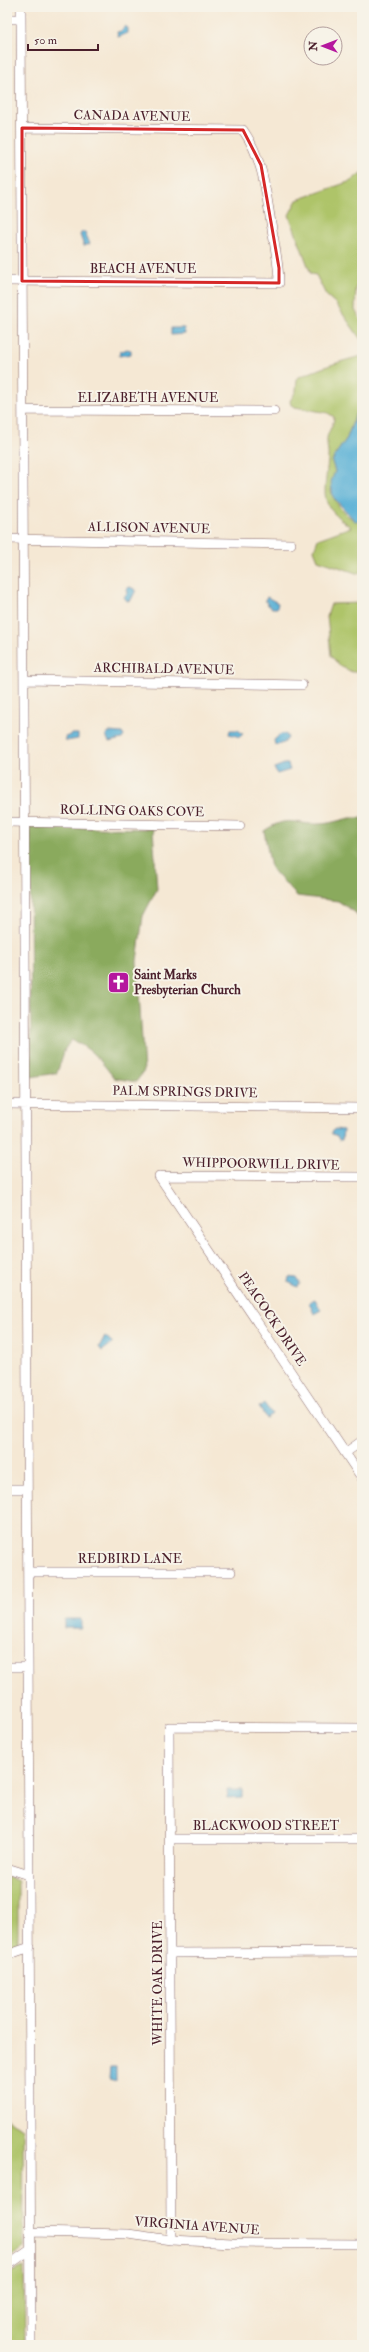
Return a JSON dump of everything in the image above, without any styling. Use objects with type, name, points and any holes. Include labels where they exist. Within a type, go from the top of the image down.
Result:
[{"type":"street","points":[[21,7],[31,2345]]},
{"type":"street","points":[[7,19],[21,19]]},
{"type":"street","name":"CANADA AVENUE","points":[[22,128],[243,130],[250,140],[261,164],[279,268],[279,284]]},
{"type":"street","name":"BEACH AVENUE","points":[[7,281],[279,284]]},
{"type":"street","name":"ELIZABETH AVENUE","points":[[23,410],[274,411]]},
{"type":"street","name":"ALLISON AVENUE","points":[[7,539],[291,544]]},
{"type":"street","name":"ARCHIBALD AVENUE","points":[[25,680],[302,685]]},
{"type":"street","name":"ROLLING OAKS COVE","points":[[7,822],[240,826]]},
{"type":"street","name":"PALM SPRINGS DRIVE","points":[[7,1104],[362,1108]]},
{"type":"street","name":"WHIPPOORWILL DRIVE","points":[[160,1176],[362,1177]]},
{"type":"street","name":"PEACOCK DRIVE","points":[[160,1176],[362,1478]]},
{"type":"street","points":[[345,1453],[362,1441]]},
{"type":"street","points":[[7,1489],[27,1489]]},
{"type":"street","name":"REDBIRD LANE","points":[[28,1572],[231,1572]]},
{"type":"street","points":[[7,1667],[28,1667]]},
{"type":"street","name":"WHITE OAK DRIVE","points":[[172,2240],[172,1953],[169,1727],[362,1728]]},
{"type":"street","name":"BLACKWOOD STREET","points":[[170,1839],[362,1839]]},
{"type":"street","points":[[7,1868],[29,1875]]},
{"type":"street","points":[[7,1955],[30,1947]]},
{"type":"street","points":[[172,1953],[362,1952]]},
{"type":"street","name":"VIRGINIA AVENUE","points":[[30,2232],[128,2234],[172,2240],[232,2243],[362,2244]]},
{"type":"street","points":[[7,2266],[30,2250]]},
{"type":"highlighted area","points":[[22,128],[243,130],[261,165],[279,268],[279,283],[22,281]]},
{"type":"green space","points":[[362,172],[362,282],[356,288],[355,310],[362,322],[362,341],[335,303],[326,295],[316,275],[311,274],[289,215],[297,200],[351,181]]},
{"type":"green space","points":[[362,356],[362,406],[356,413],[347,438],[332,462],[335,471],[331,491],[339,506],[347,515],[362,521],[362,573],[356,573],[318,560],[314,550],[318,539],[351,527],[333,512],[328,505],[326,498],[325,490],[328,456],[327,438],[334,417],[328,413],[295,407],[291,405],[290,401],[296,391],[297,378],[313,371]]},
{"type":"green space","points":[[362,603],[362,672],[352,672],[340,666],[331,656],[327,616],[331,604]]},
{"type":"green space","points":[[350,818],[362,818],[362,916],[357,916],[356,913],[338,901],[297,896],[271,868],[264,831],[280,823],[286,822],[322,824]]},
{"type":"green space","points":[[30,827],[153,829],[157,889],[143,916],[137,961],[144,1071],[136,1082],[114,1078],[90,1051],[71,1040],[65,1049],[57,1073],[31,1077]]},
{"type":"green space","points":[[7,1877],[18,1881],[18,1942],[7,1947]]},
{"type":"green space","points":[[7,2119],[23,2128],[24,2248],[7,2259]]},
{"type":"green space","points":[[24,2267],[25,2345],[7,2345],[7,2274]]},
{"type":"water","points":[[125,26],[128,28],[128,33],[118,37],[117,32],[121,31]]},
{"type":"water","points":[[82,232],[85,232],[90,244],[84,246],[80,235]]},
{"type":"water","points":[[171,328],[184,328],[185,334],[171,335]]},
{"type":"water","points":[[127,349],[131,350],[131,354],[119,356],[120,352]]},
{"type":"water","points":[[362,406],[362,521],[355,521],[333,497],[331,482],[335,471],[332,462],[347,438],[356,413]]},
{"type":"water","points":[[130,587],[136,590],[131,600],[127,601],[124,597],[127,593],[126,589]]},
{"type":"water","points":[[267,597],[278,603],[277,608],[272,608],[267,604],[265,599]]},
{"type":"water","points":[[230,730],[238,730],[243,734],[240,737],[229,734]]},
{"type":"water","points":[[109,732],[122,733],[124,736],[122,739],[109,742],[106,736]]},
{"type":"water","points":[[78,734],[78,739],[66,741],[65,737]]},
{"type":"water","points":[[281,734],[286,734],[288,738],[284,743],[275,745],[274,740]]},
{"type":"water","points":[[288,764],[290,770],[277,774],[274,768]]},
{"type":"water","points":[[335,1129],[343,1130],[342,1140],[339,1140],[337,1136],[332,1134],[331,1132]]},
{"type":"water","points":[[289,1277],[297,1278],[300,1283],[298,1287],[288,1282]]},
{"type":"water","points":[[315,1299],[321,1310],[314,1314],[309,1302]]},
{"type":"water","points":[[105,1336],[113,1343],[102,1351],[99,1347]]},
{"type":"water","points":[[264,1403],[272,1414],[266,1418],[259,1407]]},
{"type":"water","points":[[64,1619],[81,1619],[81,1628],[64,1628]]},
{"type":"water","points":[[227,1790],[242,1790],[242,1797],[228,1798]]},
{"type":"water","points":[[110,2067],[116,2067],[116,2081],[109,2079]]},
{"type":"place","name":"Saint Marks Presbyterian Church","points":[[119,982]]}]
